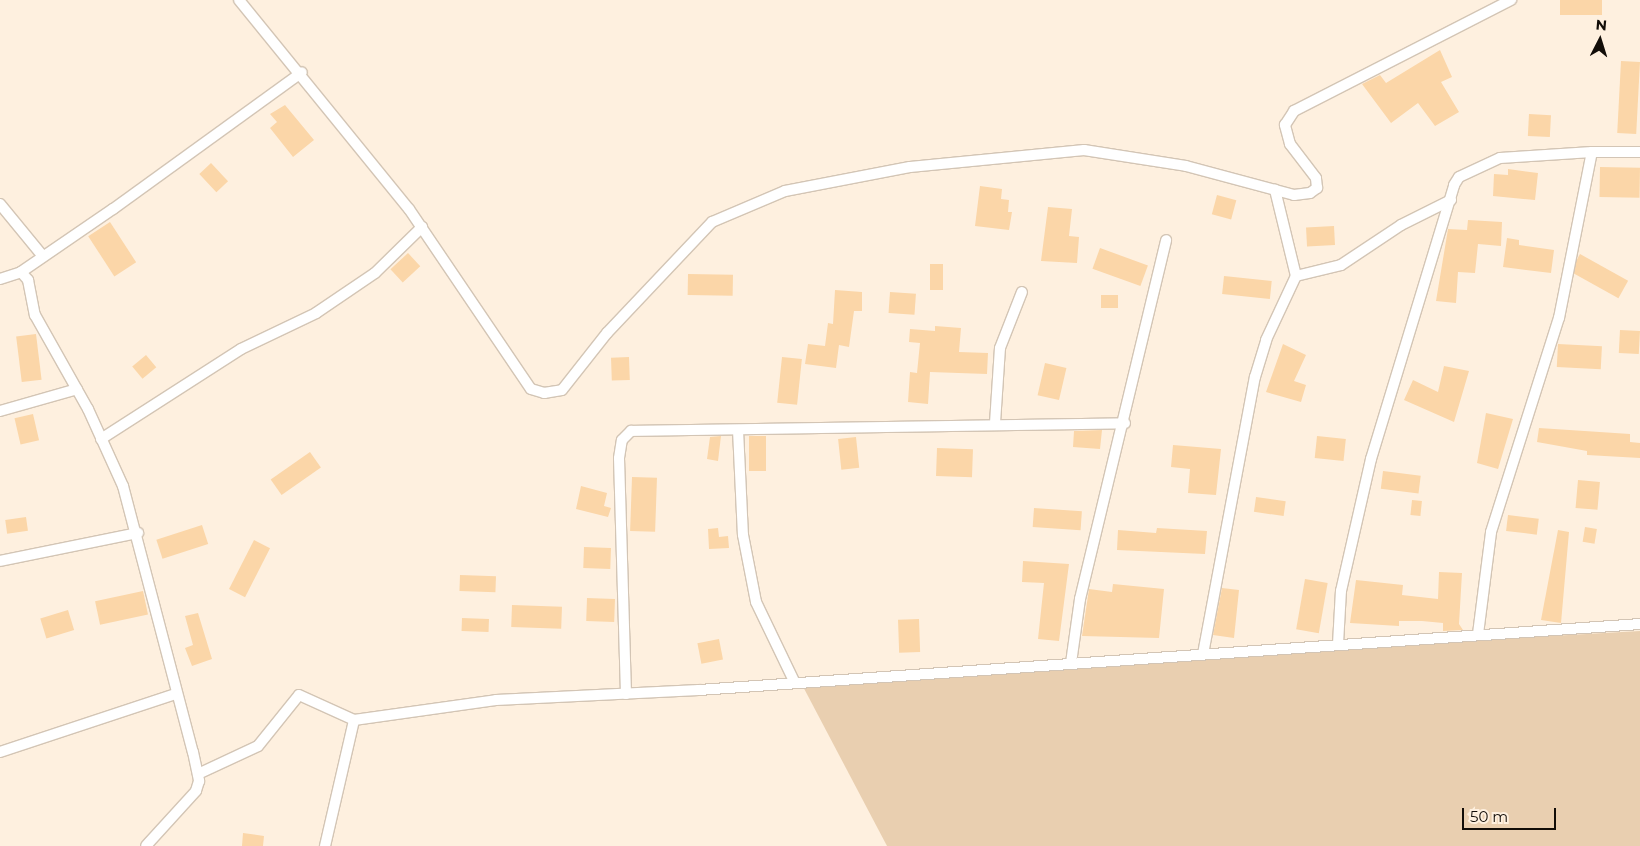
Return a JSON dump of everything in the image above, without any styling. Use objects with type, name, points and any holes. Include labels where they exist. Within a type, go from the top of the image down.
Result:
[{"type":"street","points":[[239,0],[302,72],[422,227],[531,389],[544,393],[562,390],[607,332],[712,222],[785,190],[910,166],[1084,150],[1186,166],[1294,195],[1317,188],[1316,178],[1290,144],[1286,125],[1294,111],[1511,0]]},
{"type":"street","points":[[0,279],[20,272],[41,254],[113,209],[302,72]]},
{"type":"street","points":[[1338,644],[1341,591],[1371,459],[1447,198],[1454,185],[1459,177],[1500,158],[1592,152],[1640,152]]},
{"type":"street","points":[[1478,634],[1490,532],[1559,318],[1592,152]]},
{"type":"street","points":[[1203,654],[1255,377],[1266,340],[1296,276],[1275,190]]},
{"type":"street","points":[[1296,276],[1341,265],[1401,225],[1447,198]]},
{"type":"street","points":[[0,204],[41,254]]},
{"type":"street","points":[[101,439],[241,350],[316,312],[375,273],[422,227]]},
{"type":"street","points":[[1071,663],[1080,599],[1125,423],[1166,240]]},
{"type":"street","points":[[20,272],[28,280],[34,315],[76,389],[101,439],[138,533],[168,648],[175,694],[198,774],[196,791],[146,846]]},
{"type":"street","points":[[995,423],[1000,348],[1022,292]]},
{"type":"street","points":[[0,411],[76,389]]},
{"type":"street","points":[[626,694],[622,440],[630,431],[995,423],[1125,423]]},
{"type":"street","points":[[738,430],[743,535],[756,602],[794,681]]},
{"type":"street","points":[[0,561],[138,533]]},
{"type":"street","points":[[198,774],[258,746],[300,695],[354,720],[496,700],[626,694],[1640,624]]},
{"type":"street","points":[[0,752],[175,694]]},
{"type":"street","points":[[325,846],[354,720]]},
{"type":"shaded area","points":[[1640,631],[1640,846],[887,846],[799,679]]},
{"type":"building","points":[[1560,0],[1602,0],[1602,15],[1560,15]]},
{"type":"building","points":[[1440,50],[1452,77],[1441,82],[1459,112],[1435,126],[1418,103],[1391,123],[1362,84],[1380,75],[1386,83]]},
{"type":"building","points":[[1621,61],[1640,62],[1636,134],[1617,133]]},
{"type":"building","points":[[285,105],[314,140],[293,157],[270,128],[277,122],[270,114]]},
{"type":"building","points":[[1529,114],[1551,115],[1550,137],[1528,136]]},
{"type":"building","points":[[211,163],[228,181],[216,192],[199,174]]},
{"type":"building","points":[[1600,167],[1640,168],[1639,198],[1599,197]]},
{"type":"building","points":[[1508,169],[1538,173],[1535,200],[1493,196],[1494,174],[1508,175]]},
{"type":"building","points":[[980,186],[1002,189],[1001,199],[1009,200],[1008,212],[1012,212],[1009,230],[975,226]]},
{"type":"building","points":[[1217,195],[1236,200],[1231,219],[1212,214]]},
{"type":"building","points":[[1048,207],[1072,209],[1069,236],[1079,237],[1077,263],[1041,261]]},
{"type":"building","points":[[1468,220],[1502,222],[1501,246],[1478,244],[1475,273],[1458,272],[1456,303],[1436,301],[1448,229],[1467,230]]},
{"type":"building","points":[[110,222],[136,262],[114,276],[88,236]]},
{"type":"building","points":[[1334,226],[1335,245],[1307,246],[1306,227]]},
{"type":"building","points":[[1507,238],[1519,240],[1519,245],[1554,250],[1551,273],[1503,267]]},
{"type":"building","points":[[1100,248],[1148,265],[1140,286],[1092,269]]},
{"type":"building","points":[[408,253],[420,266],[403,283],[390,269]]},
{"type":"building","points":[[1580,254],[1628,281],[1618,298],[1570,271]]},
{"type":"building","points":[[930,264],[943,264],[943,290],[930,290]]},
{"type":"building","points":[[688,274],[733,275],[733,296],[688,295]]},
{"type":"building","points":[[1224,276],[1272,281],[1270,299],[1222,294]]},
{"type":"building","points":[[835,290],[862,292],[862,311],[854,311],[849,347],[839,345],[836,368],[805,364],[808,344],[825,346],[828,323],[833,324]]},
{"type":"building","points":[[890,292],[916,294],[914,315],[889,313]]},
{"type":"building","points":[[1101,295],[1118,295],[1118,308],[1101,308]]},
{"type":"building","points":[[935,326],[961,328],[959,352],[988,353],[987,374],[930,372],[928,404],[908,402],[910,372],[917,373],[920,343],[909,342],[910,329],[935,331]]},
{"type":"building","points":[[1620,330],[1640,331],[1639,354],[1619,353]]},
{"type":"building","points":[[36,334],[42,380],[22,382],[16,336]]},
{"type":"building","points":[[1283,344],[1306,355],[1294,381],[1306,385],[1301,402],[1266,392]]},
{"type":"building","points":[[1558,344],[1602,346],[1601,369],[1557,367]]},
{"type":"building","points":[[146,355],[156,367],[142,379],[132,367]]},
{"type":"building","points":[[629,357],[630,380],[612,381],[611,358]]},
{"type":"building","points":[[782,357],[802,359],[797,405],[777,403]]},
{"type":"building","points":[[1045,363],[1066,368],[1059,400],[1038,395]]},
{"type":"building","points":[[1444,366],[1469,371],[1454,422],[1404,400],[1413,380],[1438,392]]},
{"type":"building","points":[[1486,413],[1513,419],[1498,469],[1477,463]]},
{"type":"building","points":[[33,414],[39,440],[21,445],[14,418]]},
{"type":"building","points":[[1539,428],[1630,434],[1630,442],[1640,443],[1640,458],[1587,455],[1587,451],[1537,442]]},
{"type":"building","points":[[1102,430],[1100,449],[1073,447],[1074,431]]},
{"type":"building","points":[[721,436],[718,461],[707,459],[710,437]]},
{"type":"building","points":[[749,436],[766,436],[766,471],[749,471]]},
{"type":"building","points":[[1317,436],[1346,439],[1344,461],[1315,458]]},
{"type":"building","points":[[856,437],[859,468],[841,470],[838,439]]},
{"type":"building","points":[[1173,445],[1221,449],[1216,495],[1188,493],[1190,469],[1171,467]]},
{"type":"building","points":[[937,448],[973,449],[972,477],[936,476]]},
{"type":"building","points":[[310,452],[321,468],[282,495],[271,480]]},
{"type":"building","points":[[1383,471],[1421,476],[1419,493],[1381,489]]},
{"type":"building","points":[[632,477],[657,478],[655,532],[630,531]]},
{"type":"building","points":[[1578,480],[1600,482],[1597,510],[1576,508]]},
{"type":"building","points":[[581,486],[607,493],[604,506],[611,508],[608,517],[576,509]]},
{"type":"building","points":[[1256,497],[1286,501],[1284,516],[1254,512]]},
{"type":"building","points":[[1412,500],[1422,501],[1420,516],[1410,515]]},
{"type":"building","points":[[1034,508],[1082,511],[1081,530],[1033,527]]},
{"type":"building","points":[[1508,515],[1539,519],[1537,535],[1506,531]]},
{"type":"building","points":[[26,517],[28,531],[7,534],[5,520]]},
{"type":"building","points":[[202,525],[208,544],[163,559],[156,540]]},
{"type":"building","points":[[1585,527],[1597,529],[1595,544],[1583,542]]},
{"type":"building","points":[[718,528],[719,537],[728,536],[729,548],[709,549],[708,529]]},
{"type":"building","points":[[1157,528],[1207,531],[1205,554],[1117,550],[1118,530],[1156,533]]},
{"type":"building","points":[[1558,530],[1569,532],[1561,623],[1541,620]]},
{"type":"building","points":[[254,540],[270,548],[245,597],[229,589]]},
{"type":"building","points":[[584,547],[611,548],[610,569],[583,568]]},
{"type":"building","points":[[1023,561],[1069,564],[1059,641],[1038,639],[1044,583],[1022,582]]},
{"type":"building","points":[[1439,572],[1462,573],[1459,624],[1463,630],[1443,631],[1443,623],[1422,621],[1399,621],[1399,626],[1350,623],[1356,580],[1403,585],[1402,595],[1438,599]]},
{"type":"building","points":[[460,575],[496,576],[495,592],[459,591]]},
{"type":"building","points":[[1305,579],[1328,583],[1319,633],[1296,629]]},
{"type":"building","points":[[1113,584],[1164,589],[1159,638],[1082,636],[1089,589],[1112,592]]},
{"type":"building","points":[[1222,588],[1239,590],[1234,638],[1213,635]]},
{"type":"building","points":[[143,591],[148,614],[100,625],[95,601]]},
{"type":"building","points":[[587,598],[615,599],[614,622],[586,621]]},
{"type":"building","points":[[512,605],[562,607],[561,629],[511,627]]},
{"type":"building","points":[[68,610],[74,630],[46,639],[40,618]]},
{"type":"building","points":[[198,613],[212,659],[192,666],[185,648],[193,645],[185,616]]},
{"type":"building","points":[[462,618],[489,619],[489,632],[462,631]]},
{"type":"building","points":[[919,619],[920,652],[899,653],[898,620]]},
{"type":"building","points":[[719,639],[723,660],[701,664],[697,643]]},
{"type":"building","points":[[243,833],[264,836],[263,846],[242,846]]}]
